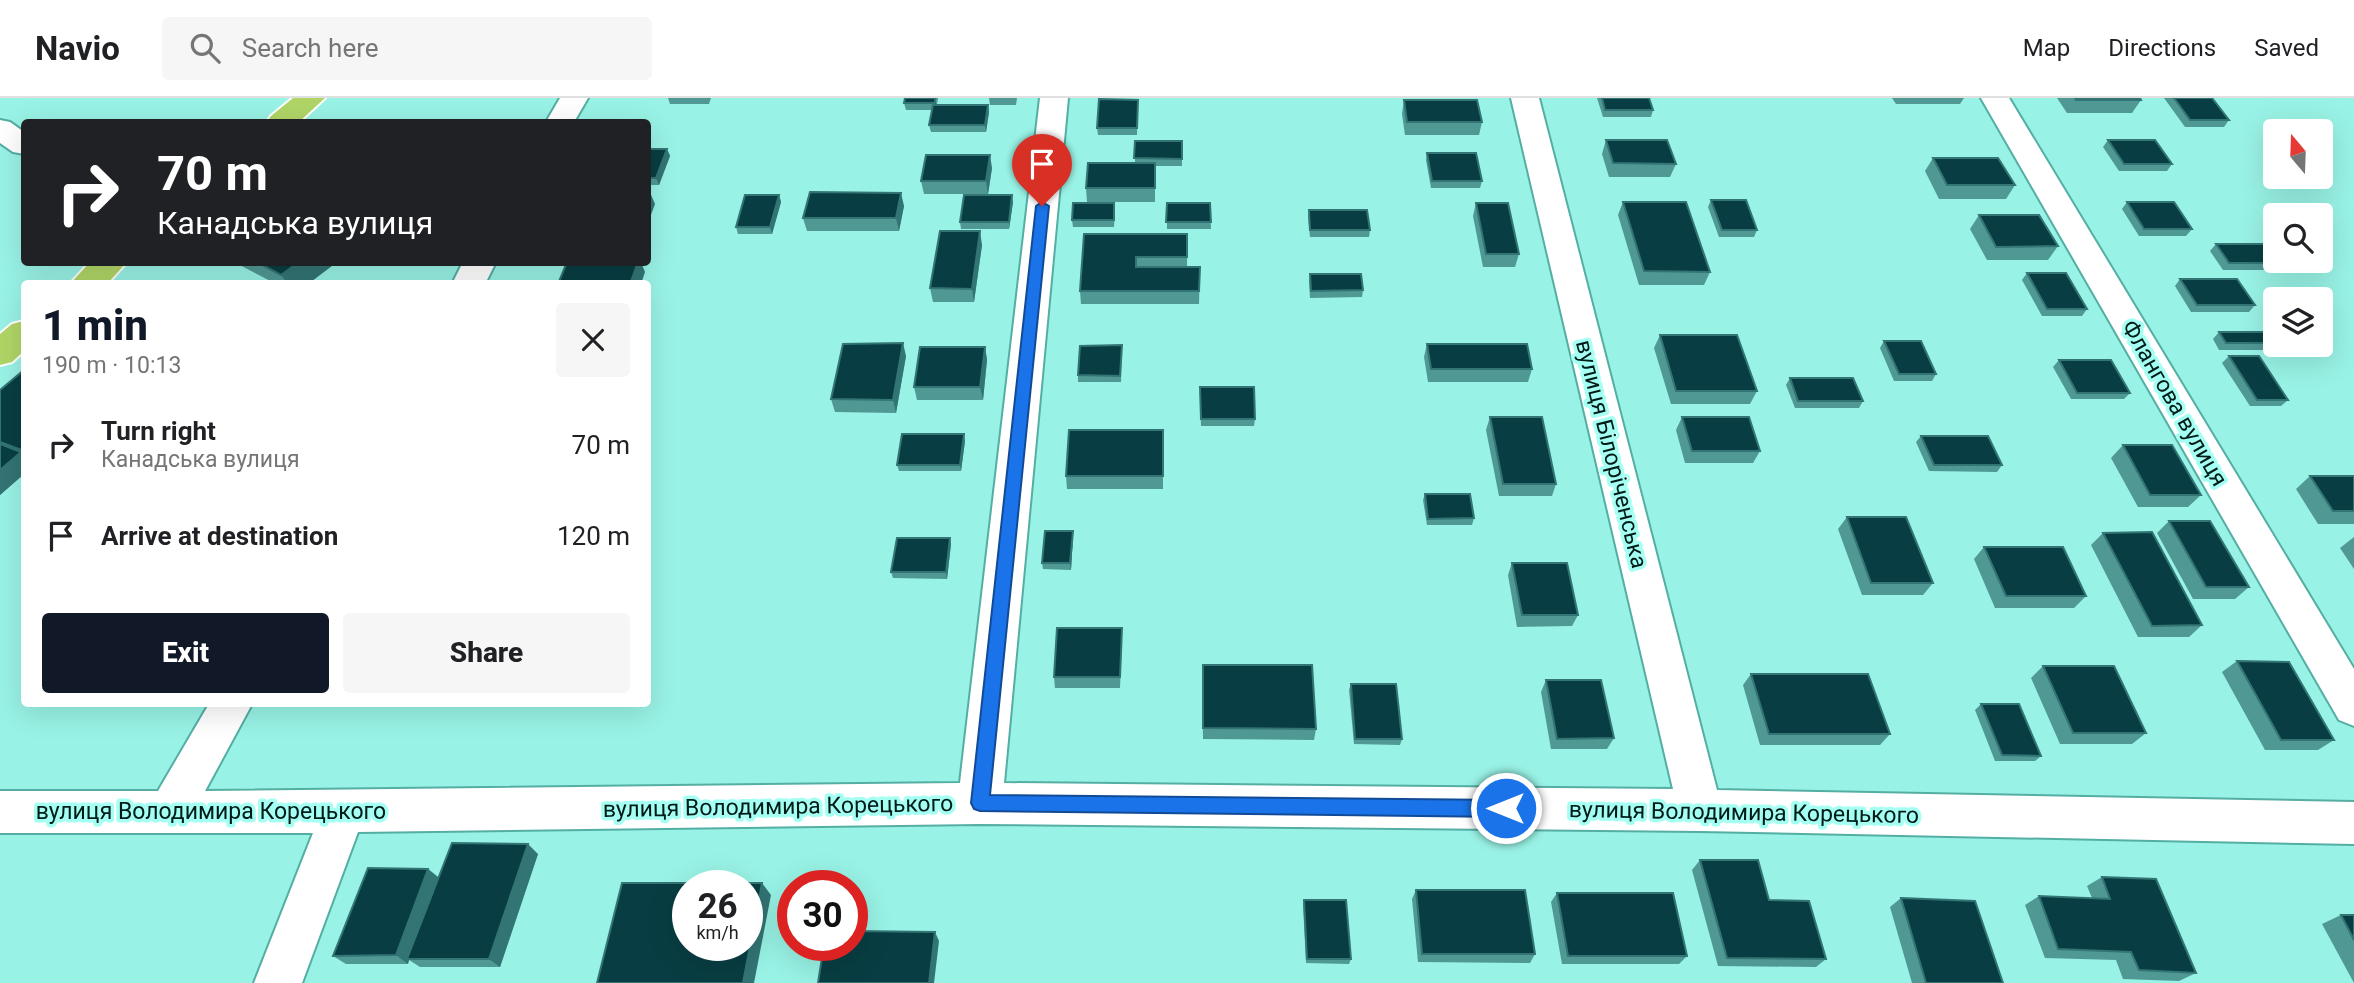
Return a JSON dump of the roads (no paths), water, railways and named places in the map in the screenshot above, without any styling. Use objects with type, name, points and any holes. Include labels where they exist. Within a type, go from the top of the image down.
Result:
[{"type":"highway","points":[[285,119],[311,98]]},
{"type":"highway","points":[[91,280],[106,266]]},
{"type":"highway","points":[[0,353],[21,336]]},
{"type":"street","points":[[562,119],[574,98]]},
{"type":"street","points":[[980,803],[1054,98]]},
{"type":"street","name":"вулиця Білоріченська","points":[[1525,98],[1700,810]]},
{"type":"street","name":"Флангова вулиця","points":[[1996,98],[2354,707]]},
{"type":"street","points":[[0,129],[21,143]]},
{"type":"street","points":[[170,812],[229,707]]},
{"type":"street","name":"вулиця Володимира Корецького","points":[[0,811],[343,812],[980,803],[1700,810],[2354,822]]},
{"type":"street","points":[[278,983],[343,812]]}]
